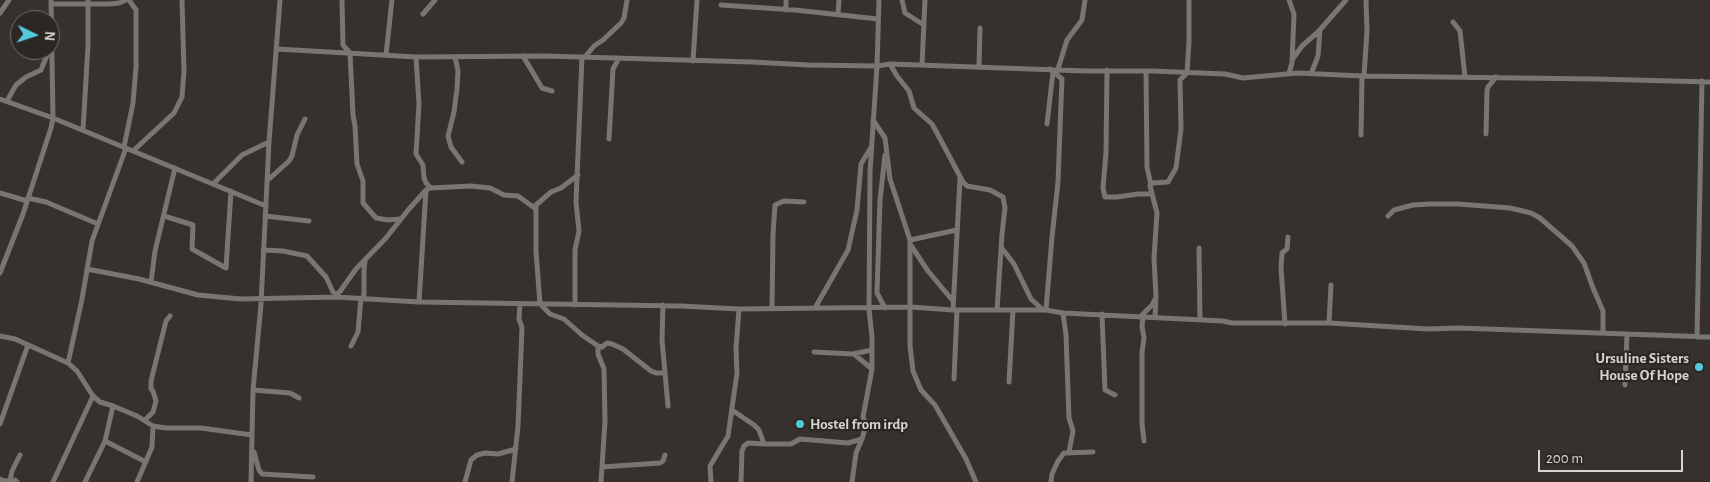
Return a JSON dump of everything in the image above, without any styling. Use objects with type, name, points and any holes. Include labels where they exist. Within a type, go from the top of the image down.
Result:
[{"type":"street","points":[[0,13],[9,0]]},
{"type":"street","points":[[51,2],[119,3],[128,0],[136,10],[136,67],[132,110],[125,148],[104,213],[98,224],[88,254],[87,269],[68,363]]},
{"type":"street","points":[[133,151],[174,113],[182,96],[184,71],[182,0]]},
{"type":"street","points":[[251,482],[253,390],[261,299],[269,142],[280,0]]},
{"type":"street","points":[[342,0],[343,45],[350,53],[352,116],[356,126],[357,164],[364,181],[363,203],[376,218],[400,219]]},
{"type":"street","points":[[386,55],[392,0]]},
{"type":"street","points":[[422,14],[435,0]]},
{"type":"street","points":[[575,304],[575,250],[579,231],[576,210],[584,57],[621,23],[624,18],[627,0]]},
{"type":"street","points":[[693,61],[697,0]]},
{"type":"street","points":[[786,0],[786,10]]},
{"type":"street","points":[[838,14],[839,0]]},
{"type":"street","points":[[852,482],[856,453],[864,432],[865,421],[863,417],[872,370],[869,309],[870,172],[879,0]]},
{"type":"street","points":[[902,0],[905,13],[924,25]]},
{"type":"street","points":[[922,65],[925,0]]},
{"type":"street","points":[[1047,124],[1054,70],[1067,40],[1082,20],[1085,0]]},
{"type":"street","points":[[1151,185],[1155,182],[1168,182],[1176,168],[1181,128],[1180,80],[1187,73],[1189,0]]},
{"type":"street","points":[[1288,0],[1294,14],[1292,60],[1289,73]]},
{"type":"street","points":[[1292,60],[1302,46],[1346,0]]},
{"type":"street","points":[[1361,134],[1367,31],[1366,0]]},
{"type":"street","points":[[83,130],[89,2]]},
{"type":"street","points":[[721,5],[878,19]]},
{"type":"street","points":[[1453,22],[1460,31],[1465,77]]},
{"type":"street","points":[[979,66],[980,28]]},
{"type":"street","points":[[1311,74],[1318,56],[1320,29]]},
{"type":"street","points":[[277,49],[416,57],[584,57],[877,66],[890,64],[1054,70],[1146,71],[1225,74],[1243,78],[1289,73],[1710,82]]},
{"type":"street","points":[[522,56],[542,88],[552,92]]},
{"type":"street","points":[[416,57],[419,104],[416,154],[423,165],[424,178],[428,189],[419,302]]},
{"type":"street","points":[[455,57],[458,71],[457,89],[448,136],[451,148],[462,162]]},
{"type":"street","points":[[609,140],[613,69],[619,58]]},
{"type":"street","points":[[7,101],[16,85],[40,70],[44,60]]},
{"type":"street","points":[[0,272],[51,128],[53,118],[51,60]]},
{"type":"street","points":[[890,64],[909,92],[914,108],[932,124],[967,186],[990,190],[1003,198],[1005,203],[997,310]]},
{"type":"street","points":[[1045,310],[1058,182],[1062,103],[1062,79],[1054,70]]},
{"type":"street","points":[[1107,70],[1106,153],[1103,188],[1105,197],[1152,194]]},
{"type":"street","points":[[1146,71],[1147,167],[1151,185],[1150,189],[1157,213],[1154,258],[1155,318]]},
{"type":"street","points":[[1486,134],[1487,90],[1496,77]]},
{"type":"street","points":[[1697,337],[1702,81]]},
{"type":"street","points":[[0,99],[83,130],[266,206]]},
{"type":"street","points":[[268,180],[289,161],[296,137],[305,119]]},
{"type":"street","points":[[873,119],[885,138],[890,179],[910,242],[928,271],[953,301]]},
{"type":"street","points":[[213,184],[242,155],[269,142]]},
{"type":"street","points":[[885,308],[877,293],[880,200],[886,145]]},
{"type":"street","points":[[815,308],[848,250],[857,210],[861,164],[872,146]]},
{"type":"street","points":[[151,282],[155,251],[175,168]]},
{"type":"street","points":[[578,176],[561,188],[551,192],[538,203],[536,209],[536,257],[540,304],[550,314],[564,319],[582,336],[598,346],[602,347],[606,343],[612,344],[651,371],[665,373]]},
{"type":"street","points":[[954,379],[955,310],[953,301],[960,176]]},
{"type":"street","points":[[337,296],[347,280],[428,189],[470,186],[490,188],[504,195],[518,196],[536,209]]},
{"type":"street","points":[[164,216],[193,225],[192,249],[226,268],[231,192]]},
{"type":"street","points":[[0,193],[27,200],[46,202],[98,224]]},
{"type":"street","points":[[772,308],[775,205],[784,201],[804,202]]},
{"type":"street","points":[[1388,216],[1399,208],[1430,204],[1510,208],[1531,213],[1540,218],[1572,246],[1584,263],[1603,311],[1603,333]]},
{"type":"street","points":[[265,216],[309,221]]},
{"type":"street","points":[[910,242],[957,230]]},
{"type":"street","points":[[1286,324],[1281,268],[1282,253],[1287,248],[1288,237]]},
{"type":"street","points":[[910,242],[910,346],[913,371],[921,390],[936,405],[966,459],[976,482]]},
{"type":"street","points":[[1001,247],[1014,264],[1031,299],[1045,310]]},
{"type":"street","points":[[1199,248],[1200,320]]},
{"type":"street","points":[[263,250],[283,251],[307,256],[326,277],[337,296]]},
{"type":"street","points":[[351,346],[358,332],[363,298],[365,260]]},
{"type":"street","points":[[87,269],[151,282],[198,295],[261,299],[337,296],[419,302],[740,309],[869,309],[911,307],[955,310],[1045,310],[1063,313],[1232,323],[1330,323],[1428,329],[1458,328],[1710,338]]},
{"type":"street","points":[[1330,323],[1331,285]]},
{"type":"street","points":[[1144,441],[1142,383],[1144,338],[1141,317],[1152,305],[1156,297]]},
{"type":"street","points":[[512,482],[516,450],[522,328],[519,319],[520,304]]},
{"type":"street","points":[[663,306],[662,340],[668,406]]},
{"type":"street","points":[[711,482],[710,466],[728,436],[737,373],[736,349],[740,309]]},
{"type":"street","points":[[1009,382],[1013,310]]},
{"type":"street","points":[[1063,313],[1066,336],[1068,418],[1072,430],[1069,452]]},
{"type":"street","points":[[1102,314],[1105,390],[1115,395]]},
{"type":"street","points":[[145,420],[153,412],[156,401],[151,389],[151,381],[166,321],[170,316]]},
{"type":"street","points":[[1625,385],[1627,334]]},
{"type":"street","points":[[0,336],[15,339],[68,363],[77,371],[93,396],[100,402],[145,420],[153,426],[201,428],[252,435]]},
{"type":"street","points":[[0,424],[28,345]]},
{"type":"street","points":[[598,346],[599,356],[604,369],[605,421],[600,482]]},
{"type":"street","points":[[814,352],[854,354],[872,350]]},
{"type":"street","points":[[854,354],[872,370]]},
{"type":"street","points":[[253,390],[290,393],[298,398]]},
{"type":"street","points":[[53,482],[93,396]]},
{"type":"street","points":[[85,482],[105,441],[113,406]]},
{"type":"street","points":[[732,410],[759,430],[764,444]]},
{"type":"street","points":[[137,482],[152,448],[153,426]]},
{"type":"street","points":[[741,482],[744,446],[748,443],[791,444],[800,439],[848,443],[862,439]]},
{"type":"street","points":[[105,441],[146,462]]},
{"type":"street","points":[[252,445],[259,470],[262,474],[313,477]]},
{"type":"street","points":[[465,482],[471,460],[477,455],[484,453],[498,454],[516,450]]},
{"type":"street","points":[[1051,482],[1052,474],[1064,453],[1093,452]]},
{"type":"street","points":[[17,482],[5,480],[12,471],[20,454]]},
{"type":"street","points":[[602,467],[660,463],[665,455]]},
{"type":"place","name":"Ursuline Sisters House Of Hope","points":[[1699,367]]},
{"type":"place","name":"Hostel from irdp","points":[[800,424]]}]
